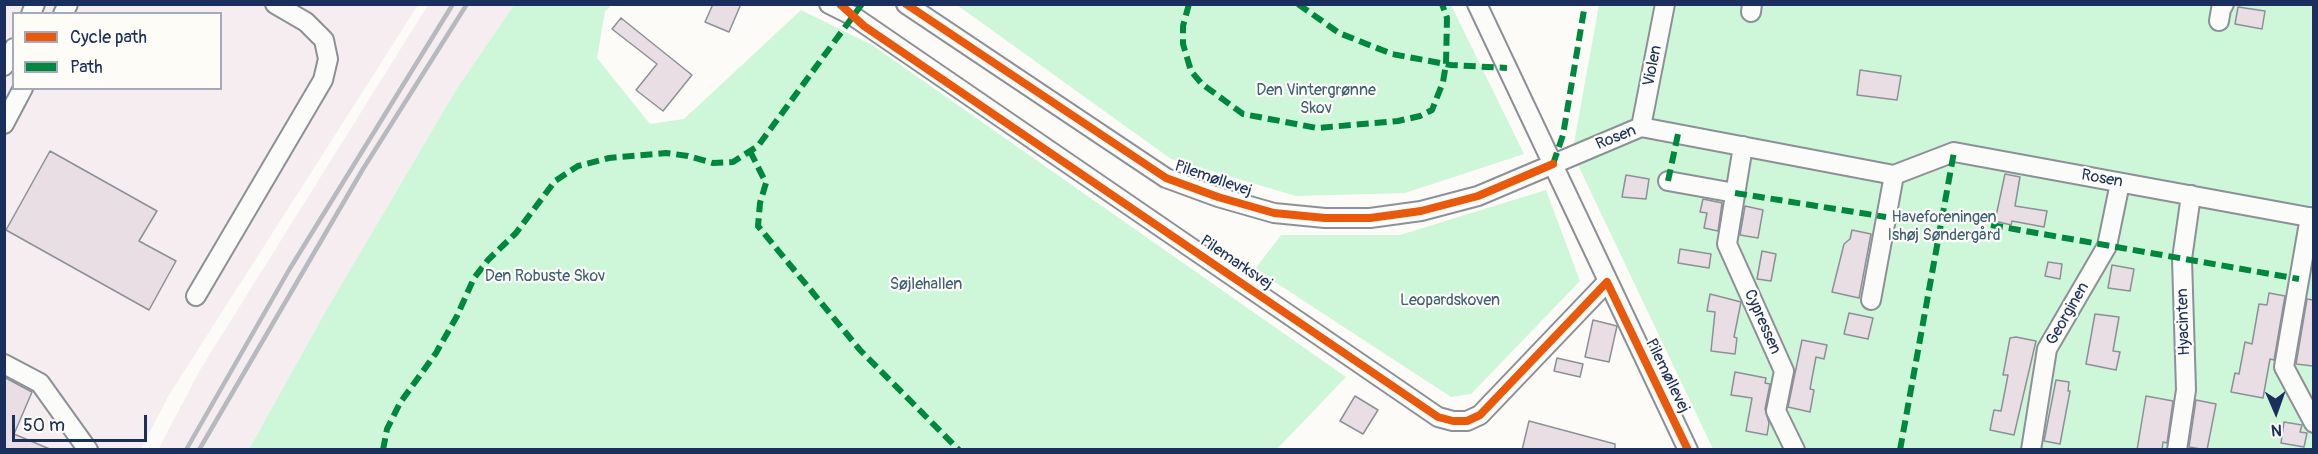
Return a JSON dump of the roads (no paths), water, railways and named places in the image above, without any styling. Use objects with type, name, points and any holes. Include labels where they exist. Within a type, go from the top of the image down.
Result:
[{"type":"street","points":[[196,297],[323,80],[328,59],[324,40],[306,22],[275,4]]},
{"type":"street","name":"Pilemarksvej","points":[[829,4],[846,10],[1438,417],[1453,421],[1467,421],[1480,415],[1607,282]]},
{"type":"street","name":"Pilemøllevej","points":[[906,4],[1166,178],[1218,197],[1274,213],[1325,218],[1370,218],[1420,211],[1478,196],[1553,164]]},
{"type":"street","name":"Pilemøllevej","points":[[1477,4],[1688,450]]},
{"type":"street","name":"Violen","points":[[1641,127],[1665,4]]},
{"type":"street","points":[[4,66],[12,52]]},
{"type":"street","points":[[4,124],[22,90]]},
{"type":"street","name":"Rosen","points":[[1553,164],[1641,127],[1893,175],[1954,152],[2312,218]]},
{"type":"street","name":"Cypressen","points":[[1743,146],[1727,244],[1784,371],[1776,411],[1795,450]]},
{"type":"street","points":[[1871,300],[1893,175]]},
{"type":"street","points":[[1668,181],[1736,194]]},
{"type":"street","name":"Georginen","points":[[2031,450],[2047,349],[2107,246],[2120,183]]},
{"type":"street","name":"Hyacinten","points":[[2177,450],[2186,390],[2182,259],[2191,195]]},
{"type":"street","points":[[2312,218],[2284,367],[2313,423]]},
{"type":"street","points":[[4,364],[40,383],[88,450]]},
{"type":"railway","points":[[186,450],[289,270],[453,4]]},
{"type":"railway","points":[[199,450],[363,169],[467,4]]},
{"type":"park label","name":"Den Vintergrønne Skov","points":[[1316,100]]},
{"type":"park label","name":"Haveforeningen Ishøj Søndergård","points":[[1944,227]]},
{"type":"park label","name":"Den Robuste Skov","points":[[545,277]]},
{"type":"park label","name":"Søjlehallen","points":[[926,285]]},
{"type":"park label","name":"Leopardskoven","points":[[1450,301]]}]
